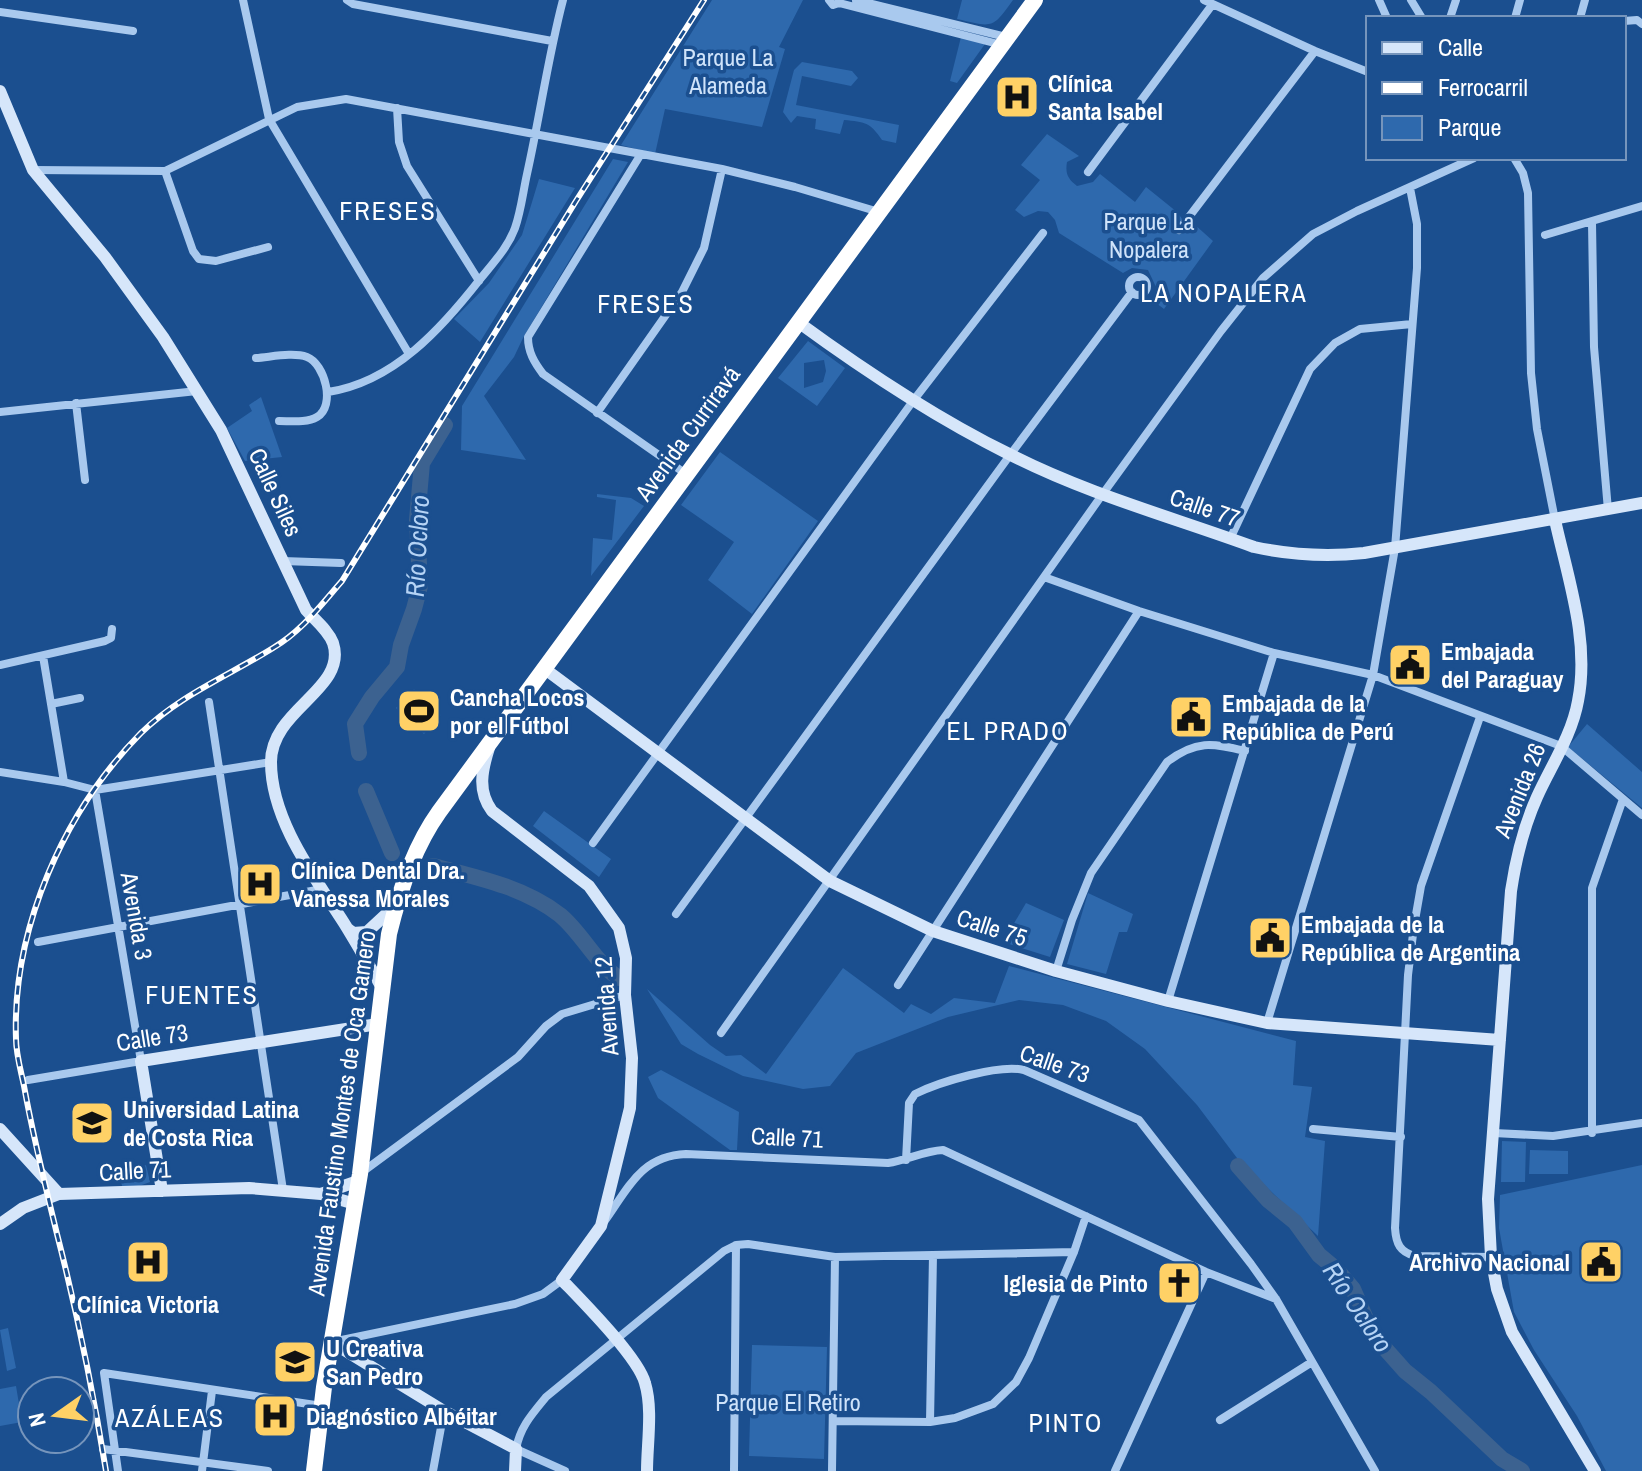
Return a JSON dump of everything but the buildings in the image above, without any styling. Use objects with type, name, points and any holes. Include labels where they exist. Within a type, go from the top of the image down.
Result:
[{"type":"highway","name":"Avenida Curriravá","points":[[396,905],[417,851],[435,817],[1035,0]]},
{"type":"highway","name":"Avenida Faustino Montes de Oca Gamero","points":[[314,1471],[331,1342],[359,1178],[381,986],[396,905]]},
{"type":"street","points":[[243,0],[269,119],[409,354]]},
{"type":"street","points":[[347,0],[552,41]]},
{"type":"street","points":[[328,392],[368,381],[409,354],[452,314],[505,248],[516,224],[563,0]]},
{"type":"street","points":[[829,0],[833,5],[839,3],[880,9],[1005,41]]},
{"type":"street","points":[[856,0],[880,9]]},
{"type":"street","points":[[1088,172],[1208,2],[1366,71]]},
{"type":"street","points":[[0,12],[133,31]]},
{"type":"street","points":[[1179,230],[1315,51]]},
{"type":"street","name":"Calle Siles","points":[[0,91],[33,170],[105,257],[163,337],[197,391],[229,444],[306,610],[328,634],[335,658],[326,681],[288,719],[276,739],[271,762]]},
{"type":"street","points":[[33,170],[165,171],[297,107],[346,99],[722,169],[879,212]]},
{"type":"street","points":[[397,108],[399,142],[407,166],[479,281]]},
{"type":"street","points":[[641,154],[528,337],[528,346],[533,361],[543,374],[686,474]]},
{"type":"street","points":[[721,1033],[1102,495],[1263,278],[1313,234],[1470,160]]},
{"type":"street","name":"Avenida 26","points":[[1515,160],[1523,173],[1528,193],[1531,373],[1537,429],[1583,651],[1578,705],[1517,849],[1511,891],[1488,1199],[1491,1257],[1497,1289],[1512,1332],[1595,1471]]},
{"type":"street","points":[[597,413],[682,292],[704,248],[722,169]]},
{"type":"street","points":[[165,171],[193,251],[199,259],[216,261],[268,247]]},
{"type":"street","points":[[1267,1023],[1373,675],[1395,548],[1417,268],[1417,224],[1410,188]]},
{"type":"street","points":[[1545,235],[1642,206]]},
{"type":"street","points":[[1592,223],[1594,347],[1608,510]]},
{"type":"street","points":[[593,843],[913,401],[1043,233]]},
{"type":"street","points":[[676,914],[1132,292]]},
{"type":"street","name":"Calle 77","points":[[798,322],[913,401],[1010,455],[1102,495],[1277,552],[1324,557],[1395,548],[1642,503]]},
{"type":"street","points":[[1230,539],[1310,369],[1335,343],[1360,329],[1412,324]]},
{"type":"street","points":[[256,358],[309,358],[316,363],[328,392],[325,410],[318,417],[305,421],[279,421]]},
{"type":"street","points":[[0,412],[197,391]]},
{"type":"street","points":[[76,403],[85,480]]},
{"type":"street","points":[[283,561],[341,563]]},
{"type":"street","points":[[1044,577],[1139,611],[1274,653],[1373,675],[1561,746],[1642,815]]},
{"type":"street","points":[[898,985],[1139,611]]},
{"type":"street","points":[[0,665],[105,641],[111,638],[112,629]]},
{"type":"street","points":[[1168,1001],[1274,653]]},
{"type":"street","points":[[43,656],[64,782]]},
{"type":"street","name":"Calle 75","points":[[545,669],[830,881],[933,931],[1056,971],[1267,1023],[1500,1040]]},
{"type":"street","points":[[51,704],[80,698]]},
{"type":"street","points":[[209,702],[283,1190]]},
{"type":"street","points":[[1480,717],[1421,886],[1412,938],[1395,1228],[1399,1247],[1405,1253],[1415,1256],[1491,1257]]},
{"type":"street","points":[[1056,971],[1091,873],[1167,762],[1182,750],[1206,744],[1245,751]]},
{"type":"street","name":"Avenida 12","points":[[490,745],[481,785],[485,802],[492,811],[589,886],[619,928],[626,958],[625,995],[633,1090],[601,1226]]},
{"type":"street","points":[[0,772],[95,790],[271,762],[285,822],[381,986]]},
{"type":"street","name":"Avenida 3","points":[[95,790],[162,1191]]},
{"type":"street","points":[[1592,1133],[1592,888],[1623,799]]},
{"type":"street","points":[[38,942],[322,889]]},
{"type":"street","points":[[346,927],[353,933],[367,932],[396,905]]},
{"type":"street","points":[[321,1194],[359,1178],[518,1057],[546,1026],[562,1014],[625,995]]},
{"type":"street","name":"Calle 73","points":[[28,1080],[378,1024]]},
{"type":"street","name":"Calle 73","points":[[906,1160],[911,1098],[921,1091],[1011,1067],[1024,1070],[1139,1120],[1276,1299]]},
{"type":"street","points":[[1494,1133],[1553,1136],[1592,1133],[1642,1123]]},
{"type":"street","points":[[0,1129],[59,1194],[23,1208],[0,1224]]},
{"type":"street","points":[[1313,1129],[1401,1137]]},
{"type":"street","name":"Calle 71","points":[[331,1342],[515,1304],[543,1294],[562,1280],[645,1167],[662,1157],[686,1154],[868,1163],[906,1160],[933,1151],[954,1154],[1206,1272],[1276,1299]]},
{"type":"street","name":"Calle 71","points":[[59,1194],[249,1188],[321,1194],[355,1204]]},
{"type":"street","points":[[833,1421],[930,1422],[977,1412],[1003,1396],[1016,1382],[1029,1358],[1086,1216]]},
{"type":"street","points":[[515,1471],[519,1434],[546,1397],[724,1251],[736,1245],[748,1244],[835,1257],[1074,1252]]},
{"type":"street","points":[[734,1471],[736,1245]]},
{"type":"street","points":[[930,1422],[933,1255]]},
{"type":"street","points":[[832,1471],[835,1257]]},
{"type":"street","points":[[1115,1471],[1206,1272]]},
{"type":"street","points":[[562,1280],[616,1340],[644,1379],[648,1405],[647,1471]]},
{"type":"street","points":[[1276,1299],[1375,1471]]},
{"type":"street","points":[[331,1342],[444,1411],[565,1471]]},
{"type":"street","points":[[1220,1420],[1312,1362]]},
{"type":"street","points":[[118,1471],[104,1373],[322,1406]]},
{"type":"street","points":[[203,1466],[212,1391]]},
{"type":"street","points":[[433,1471],[444,1411]]},
{"type":"street","points":[[103,1449],[203,1466],[268,1471]]},
{"type":"green space","name":"Parque La Alameda","points":[[712,0],[803,0],[779,47],[785,49],[762,127],[665,109],[655,154],[621,145]]},
{"type":"green space","points":[[962,0],[1013,0],[1000,17],[985,24],[957,19]]},
{"type":"green space","points":[[961,37],[985,44],[957,83],[950,81]]},
{"type":"green space","points":[[802,62],[852,71],[858,78],[851,86],[802,76],[796,105],[899,125],[896,143],[882,140],[870,126],[857,121],[844,120],[840,134],[815,129],[816,119],[797,116],[791,123],[783,112],[794,70]]},
{"type":"green space","name":"Parque La Nopalera","points":[[1047,134],[1079,156],[1067,162],[1066,166],[1068,176],[1077,186],[1093,182],[1100,174],[1135,202],[1146,187],[1177,212],[1186,224],[1194,224],[1213,241],[1164,309],[1152,300],[1156,287],[1148,270],[1132,268],[1123,273],[1059,233],[1055,220],[1048,212],[1038,211],[1024,217],[1015,210],[1040,180],[1021,165]]},
{"type":"green space","points":[[613,159],[628,162],[514,357],[484,396],[526,460],[461,450],[462,406]]},
{"type":"green space","points":[[539,179],[575,188],[480,342],[454,319],[489,283],[522,235]]},
{"type":"green space","points":[[808,341],[845,368],[817,406],[778,378]],"holes":[[[824,360],[826,371],[823,382],[804,388],[804,363]]]},
{"type":"green space","points":[[261,397],[282,457],[245,461],[227,428],[252,411],[249,405]]},
{"type":"green space","points":[[720,452],[818,521],[752,614],[708,580],[734,542],[681,505]]},
{"type":"green space","points":[[597,494],[631,498],[644,506],[591,576],[593,538],[612,540],[616,500],[597,497]]},
{"type":"green space","name":"Cancha Locos por el Fútbol","points":[[414,689],[441,715],[424,734],[396,708]]},
{"type":"green space","points":[[1587,724],[1642,772],[1642,808],[1568,747]]},
{"type":"green space","points":[[544,811],[611,859],[599,877],[533,826]]},
{"type":"green space","points":[[1088,893],[1133,914],[1127,932],[1119,932],[1106,974],[1067,964]]},
{"type":"green space","points":[[1026,903],[1064,920],[1050,957],[1003,942]]},
{"type":"green space","points":[[1009,966],[1296,1041],[1293,1085],[1312,1087],[1305,1137],[1325,1141],[1318,1236],[1240,1162],[1197,1105],[1145,1049],[1106,1021],[1063,1005],[1019,1000],[948,1017],[856,1053],[830,1086],[803,1089],[743,1076],[681,1044],[647,989],[710,1045],[726,1056],[741,1055],[766,1074],[843,968],[904,1013],[911,1004],[931,1014],[954,998],[995,1003]]},
{"type":"green space","points":[[661,1070],[739,1112],[737,1150],[730,1150],[658,1098],[648,1077]]},
{"type":"green space","points":[[1502,1141],[1526,1142],[1525,1182],[1501,1182]]},
{"type":"green space","points":[[1530,1150],[1568,1151],[1568,1174],[1529,1174]]},
{"type":"green space","points":[[146,1165],[150,1182],[139,1186],[122,1186],[120,1176]]},
{"type":"green space","points":[[1642,1165],[1642,1471],[1606,1471],[1577,1416],[1534,1350],[1514,1312],[1499,1228],[1500,1195]]},
{"type":"green space","points":[[8,1328],[16,1368],[7,1371],[0,1330]]},
{"type":"green space","name":"Parque El Retiro","points":[[752,1345],[827,1347],[824,1459],[749,1456]]},
{"type":"green space","points":[[16,1386],[16,1423],[0,1426],[0,1389]]},
{"type":"waterway","name":"Río Ocloro","points":[[359,753],[355,724],[397,667],[414,609],[420,586],[417,520],[422,463],[445,425]]},
{"type":"waterway","name":"Río Ocloro","points":[[366,791],[392,853]]},
{"type":"waterway","name":"Río Ocloro","points":[[433,866],[499,884],[546,905],[568,922],[603,965],[619,978]]},
{"type":"waterway","name":"Río Ocloro","points":[[1238,1166],[1268,1200],[1295,1222],[1319,1255],[1353,1289],[1373,1335],[1405,1371],[1502,1459],[1522,1471]]},
{"type":"railway","points":[[106,1471],[84,1352],[35,1142],[16,1045],[17,997],[23,955],[33,914],[48,874],[88,798],[141,733],[188,697],[293,634],[342,581],[704,0]]},
{"type":"place","name":"Clínica Santa Isabel","points":[[1017,97]]},
{"type":"place","name":"Embajada del Paraguay","points":[[1410,665]]},
{"type":"place","name":"Cancha Locos por el Fútbol","points":[[419,711]]},
{"type":"place","name":"Embajada de la República de Perú","points":[[1191,717]]},
{"type":"place","name":"Clínica Dental Dra. Vanessa Morales","points":[[260,884]]},
{"type":"place","name":"Embajada de la República de Argentina","points":[[1270,938]]},
{"type":"place","name":"Universidad Latina de Costa Rica","points":[[92,1123]]},
{"type":"place","name":"Clínica Victoria","points":[[148,1262]]},
{"type":"place","name":"Archivo Nacional","points":[[1601,1262]]},
{"type":"place","name":"Iglesia de Pinto","points":[[1179,1283]]},
{"type":"place","name":"U Creativa San Pedro","points":[[295,1362]]},
{"type":"place","name":"Diagnóstico Albéitar","points":[[275,1416]]},
{"type":"district","name":"FRESES","points":[[388,210]]},
{"type":"district","name":"LA NOPALERA","points":[[1224,292]]},
{"type":"district","name":"FRESES","points":[[646,303]]},
{"type":"district","name":"EL PRADO","points":[[1008,730]]},
{"type":"district","name":"FUENTES","points":[[202,994]]},
{"type":"district","name":"AZÁLEAS","points":[[170,1417]]},
{"type":"district","name":"PINTO","points":[[1066,1422]]}]
